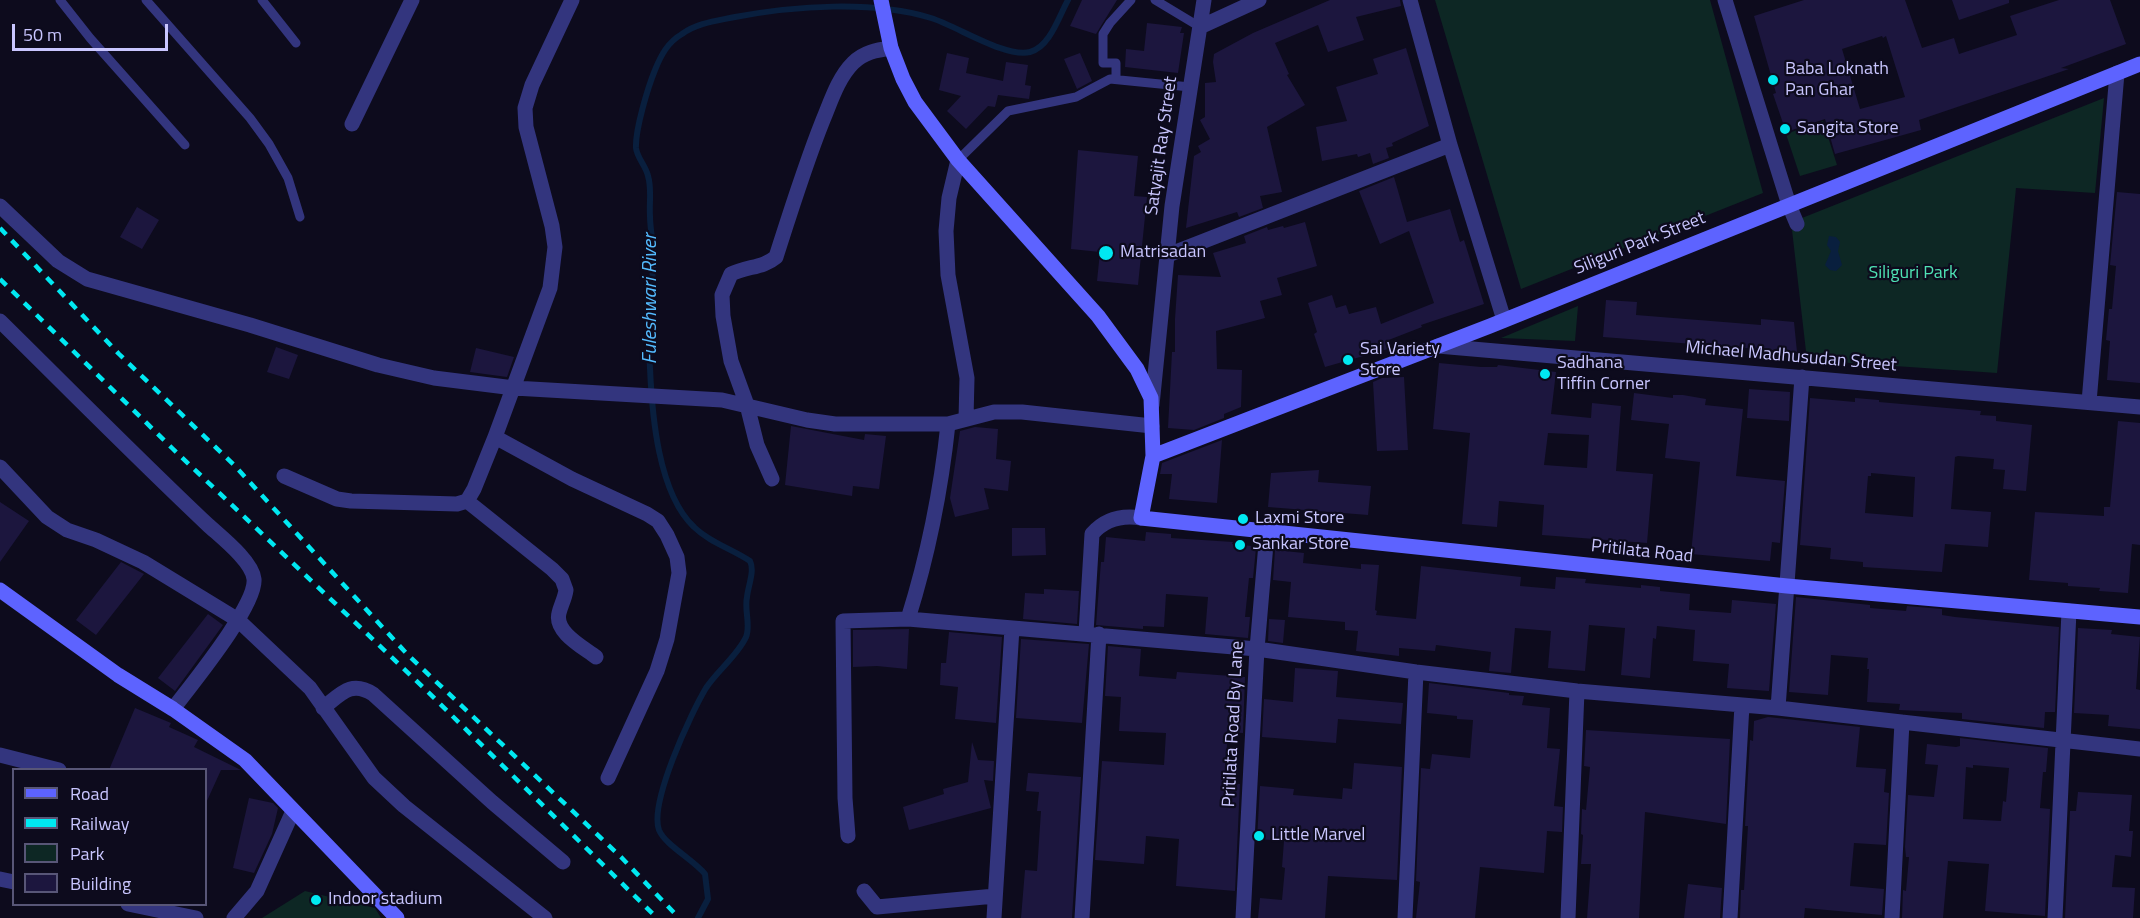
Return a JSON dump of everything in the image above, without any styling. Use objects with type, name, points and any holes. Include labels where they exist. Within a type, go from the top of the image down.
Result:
[{"type":"street","points":[[352,124],[412,0]]},
{"type":"street","points":[[284,476],[337,499],[457,504],[467,501],[495,437],[550,288],[555,247],[552,226],[526,127],[525,108],[532,85],[572,0]]},
{"type":"street","points":[[881,0],[889,40],[903,79],[915,102],[958,160],[1098,316],[1137,369],[1151,399],[1153,456],[1141,518],[1112,519],[1103,523],[1092,534],[1093,634],[1082,918]]},
{"type":"street","name":"Satyajit Ray Street","points":[[1152,405],[1172,206],[1204,0]]},
{"type":"street","points":[[1200,27],[1259,0]]},
{"type":"street","points":[[1410,0],[1449,145],[1504,320]]},
{"type":"street","points":[[1730,2],[1789,205],[1797,224]]},
{"type":"street","points":[[772,479],[755,438],[747,405],[731,361],[723,316],[722,295],[731,274],[743,268],[768,264],[776,256],[804,167],[834,92],[852,64],[889,40]]},
{"type":"street","name":"Siliguri Park Street","points":[[1153,456],[1504,320],[2140,64]]},
{"type":"street","points":[[2089,402],[2117,73]]},
{"type":"street","points":[[1168,255],[1449,145]]},
{"type":"street","points":[[958,160],[949,198],[946,231],[948,275],[967,378],[966,419]]},
{"type":"street","points":[[0,206],[58,261],[87,279],[250,325],[378,365],[434,378],[514,388],[722,400],[798,418],[836,424],[948,424],[994,412],[1022,412],[1152,426]]},
{"type":"street","points":[[0,321],[232,548],[249,567],[254,578],[253,591],[238,620],[174,709]]},
{"type":"street","name":"Michael Madhusudan Street","points":[[1438,346],[2140,407]]},
{"type":"street","points":[[1778,708],[1802,377]]},
{"type":"street","points":[[908,619],[922,575],[937,505],[948,424]]},
{"type":"street","points":[[495,437],[572,479],[658,521],[677,557],[679,573],[667,639],[657,671],[608,778]]},
{"type":"street","points":[[0,467],[47,517],[67,530],[96,540],[143,562],[238,620],[310,688],[374,778],[404,807],[545,918]]},
{"type":"street","points":[[467,501],[562,579],[567,590],[559,613],[559,624],[564,632],[596,657]]},
{"type":"street","name":"Pritilata Road","points":[[1141,518],[1787,586],[2140,617]]},
{"type":"street","name":"Pritilata Road By Lane","points":[[1243,918],[1257,649],[1267,532]]},
{"type":"street","points":[[0,590],[118,675],[174,709],[245,760],[397,918]]},
{"type":"street","points":[[2055,918],[2069,611]]},
{"type":"street","points":[[848,836],[845,798],[843,621],[908,619],[1257,649],[1577,692],[1778,708],[2140,749]]},
{"type":"street","points":[[994,918],[1012,628]]},
{"type":"street","points":[[1406,918],[1416,672]]},
{"type":"street","points":[[323,708],[346,690],[363,688],[373,694],[492,802],[563,862]]},
{"type":"street","points":[[1568,918],[1577,692]]},
{"type":"street","points":[[1730,918],[1742,705]]},
{"type":"street","points":[[1892,918],[1902,722]]},
{"type":"street","points":[[0,755],[51,768]]},
{"type":"street","points":[[234,918],[257,891],[293,811]]},
{"type":"street","points":[[864,891],[877,907],[995,896]]},
{"type":"street","points":[[138,906],[196,918]]},
{"type":"lane","points":[[60,0],[90,38],[185,145]]},
{"type":"lane","points":[[146,0],[250,117],[269,144],[288,178],[300,217]]},
{"type":"lane","points":[[262,0],[296,43]]},
{"type":"lane","points":[[1116,79],[1116,63],[1103,63],[1103,34],[1131,0]]},
{"type":"lane","points":[[1155,0],[1200,27]]},
{"type":"lane","points":[[958,160],[1008,111],[1076,97],[1104,81],[1116,79],[1190,87]]},
{"type":"green space","points":[[1435,0],[1710,0],[1763,193],[1521,289]]},
{"type":"green space","name":"Siliguri Park","points":[[2104,98],[2095,193],[2016,188],[1997,373],[1807,360],[1792,230],[1802,218]]},
{"type":"green space","points":[[1823,121],[1837,165],[1800,176],[1786,134]]},
{"type":"green space","points":[[1578,306],[1575,341],[1501,338]]},
{"type":"green space","name":"Indoor stadium","points":[[305,891],[375,908],[381,918],[262,918]]},
{"type":"water","points":[[1829,236],[1836,237],[1840,242],[1838,251],[1842,265],[1836,271],[1830,270],[1825,265],[1831,251],[1827,245]]},
{"type":"building","points":[[1082,0],[1117,0],[1096,34],[1070,26]]},
{"type":"building","points":[[1330,0],[1400,0],[1401,6],[1356,17],[1364,40],[1328,52],[1318,25],[1275,43],[1289,74],[1287,75],[1305,105],[1267,127],[1282,192],[1260,196],[1263,208],[1239,217],[1237,212],[1186,228],[1194,156],[1201,152],[1198,146],[1210,139],[1200,120],[1205,117],[1205,83],[1216,82],[1214,54],[1253,33]]},
{"type":"building","points":[[1804,0],[1905,0],[1922,48],[1954,38],[1959,54],[2017,35],[2010,16],[2059,0],[2110,0],[2126,44],[2061,68],[2069,69],[1919,120],[1921,130],[1835,154],[1825,119],[1786,132],[1773,94],[1776,93],[1754,16]],"holes":[[[1882,36],[1883,38],[1886,36],[1905,97],[1860,109],[1842,49]]]},
{"type":"building","points":[[1952,0],[2009,0],[2009,3],[1959,20]]},
{"type":"building","points":[[1147,23],[1182,27],[1180,33],[1184,33],[1178,73],[1125,67],[1126,49],[1144,51]]},
{"type":"building","points":[[1406,48],[1429,126],[1392,143],[1393,146],[1386,148],[1389,158],[1373,164],[1370,153],[1358,157],[1357,154],[1322,161],[1316,127],[1347,121],[1336,87],[1378,74],[1373,59]]},
{"type":"building","points":[[947,53],[969,58],[966,73],[1003,81],[1006,62],[1028,65],[1025,85],[1031,86],[1029,99],[998,95],[995,107],[988,106],[966,129],[947,111],[961,96],[939,90]]},
{"type":"building","points":[[1080,53],[1092,81],[1077,89],[1064,59]]},
{"type":"building","points":[[1078,150],[1138,156],[1134,196],[1147,197],[1138,285],[1097,281],[1100,252],[1071,249]]},
{"type":"building","points":[[1394,177],[1407,222],[1450,209],[1460,242],[1464,240],[1484,304],[1421,325],[1422,327],[1386,341],[1388,349],[1325,367],[1314,334],[1317,332],[1308,303],[1332,295],[1336,308],[1346,305],[1349,314],[1376,307],[1381,324],[1434,303],[1409,231],[1380,244],[1359,191]]},
{"type":"building","points":[[2117,192],[2140,194],[2140,383],[2107,380],[2110,341],[2106,340],[2116,266],[2110,265]]},
{"type":"building","points":[[137,207],[159,220],[142,249],[120,237]]},
{"type":"building","points":[[1305,222],[1317,266],[1277,278],[1282,295],[1260,301],[1265,318],[1216,331],[1217,369],[1242,370],[1241,407],[1224,414],[1224,418],[1194,430],[1168,428],[1172,352],[1175,352],[1178,275],[1221,277],[1213,253],[1246,243],[1244,236],[1267,227],[1268,230],[1283,226],[1284,228]]},
{"type":"building","points":[[1606,300],[1637,302],[1636,315],[1761,325],[1761,319],[1794,322],[1797,352],[1603,337]]},
{"type":"building","points":[[276,347],[298,355],[289,379],[267,372]]},
{"type":"building","points":[[476,348],[514,357],[507,377],[470,372]]},
{"type":"building","points":[[1439,363],[1481,367],[1497,367],[1498,365],[1556,372],[1551,414],[1591,418],[1592,403],[1621,406],[1616,471],[1653,474],[1647,543],[1542,535],[1544,505],[1499,501],[1497,527],[1462,524],[1470,433],[1433,429]],"holes":[[[1548,433],[1589,435],[1587,468],[1544,465]]]},
{"type":"building","points":[[1404,377],[1408,450],[1377,451],[1373,382],[1382,378]]},
{"type":"building","points":[[1749,389],[1790,392],[1789,421],[1747,418]]},
{"type":"building","points":[[1634,393],[1673,398],[1673,395],[1683,395],[1706,399],[1705,405],[1743,409],[1736,476],[1785,481],[1780,543],[1772,542],[1770,561],[1691,554],[1700,462],[1665,458],[1669,424],[1631,420]]},
{"type":"building","points":[[1810,398],[1855,402],[1855,398],[1981,411],[1980,415],[1996,416],[1996,421],[2032,425],[2026,491],[2003,489],[2005,470],[1993,469],[1994,459],[1955,457],[1951,509],[1991,512],[1988,547],[1945,544],[1942,572],[1863,567],[1863,562],[1830,559],[1831,548],[1800,545]],"holes":[[[1871,473],[1915,477],[1913,517],[1865,513],[1868,476],[1871,476]]]},
{"type":"building","points":[[2118,421],[2140,423],[2140,545],[2132,544],[2128,593],[2068,586],[2068,583],[2029,580],[2035,512],[2104,516],[2104,507],[2110,507]]},
{"type":"building","points":[[791,426],[864,440],[865,434],[886,436],[879,489],[853,486],[852,496],[785,485]]},
{"type":"building","points":[[975,427],[998,429],[996,459],[1011,461],[1008,491],[984,488],[989,509],[955,517],[950,498],[960,431]]},
{"type":"building","points":[[1222,440],[1217,503],[1169,499],[1172,474],[1160,474],[1162,463]]},
{"type":"building","points":[[1319,470],[1318,482],[1371,486],[1368,515],[1268,507],[1271,473]]},
{"type":"building","points":[[0,502],[29,521],[0,562]]},
{"type":"building","points":[[1012,528],[1045,528],[1046,555],[1012,556]]},
{"type":"building","points":[[1146,532],[1171,534],[1171,538],[1233,542],[1232,544],[1256,548],[1253,578],[1249,578],[1245,617],[1250,617],[1248,638],[1205,634],[1208,597],[1166,594],[1164,627],[1143,626],[1143,629],[1096,625],[1101,562],[1104,562],[1106,537],[1145,541]]},
{"type":"building","points":[[1275,550],[1304,553],[1303,563],[1361,569],[1361,564],[1379,565],[1376,615],[1416,619],[1421,566],[1521,577],[1520,586],[1555,589],[1556,577],[1586,579],[1585,583],[1641,588],[1641,585],[1660,587],[1660,591],[1690,594],[1689,610],[1731,613],[1732,600],[1776,604],[1769,691],[1727,688],[1729,664],[1693,661],[1695,630],[1657,626],[1656,639],[1653,638],[1650,678],[1621,675],[1625,628],[1589,625],[1585,671],[1548,668],[1551,631],[1515,628],[1511,673],[1489,671],[1491,652],[1436,645],[1435,651],[1399,648],[1399,656],[1356,651],[1358,631],[1345,630],[1345,622],[1288,617],[1291,582],[1273,580]]},
{"type":"building","points":[[121,562],[144,574],[96,635],[76,620]]},
{"type":"building","points":[[1044,589],[1079,591],[1077,624],[1023,619],[1025,593],[1044,594]]},
{"type":"building","points":[[1796,597],[1906,611],[1907,606],[1942,609],[1942,615],[1955,617],[2059,627],[2055,712],[2045,712],[2044,728],[1962,719],[1962,713],[1899,710],[1900,704],[1867,702],[1868,658],[1831,655],[1828,695],[1789,692]]},
{"type":"building","points":[[208,614],[223,625],[175,691],[158,678]]},
{"type":"building","points":[[1269,619],[1285,620],[1283,643],[1268,641]]},
{"type":"building","points":[[2078,628],[2112,630],[2111,634],[2140,637],[2136,689],[2140,690],[2140,729],[2108,726],[2109,715],[2074,713]]},
{"type":"building","points":[[909,629],[907,669],[877,666],[853,667],[853,630]]},
{"type":"building","points":[[949,632],[1002,637],[996,723],[955,719],[958,687],[940,685],[941,663],[946,663]]},
{"type":"building","points":[[1021,639],[1089,644],[1082,723],[1016,718]]},
{"type":"building","points":[[1108,646],[1141,649],[1139,676],[1176,679],[1177,672],[1245,677],[1243,733],[1228,732],[1225,769],[1238,770],[1236,784],[1240,784],[1235,891],[1176,886],[1179,839],[1146,836],[1144,864],[1095,860],[1102,761],[1164,765],[1166,733],[1119,731],[1121,697],[1105,696]]},
{"type":"building","points":[[1295,668],[1338,671],[1336,697],[1403,703],[1401,724],[1338,719],[1336,743],[1262,737],[1264,699],[1293,702]]},
{"type":"building","points":[[1429,683],[1524,696],[1522,705],[1550,708],[1547,748],[1560,749],[1554,806],[1563,807],[1562,832],[1547,831],[1544,873],[1480,867],[1475,918],[1416,918],[1420,882],[1416,881],[1421,768],[1430,769],[1432,754],[1470,758],[1473,720],[1427,713]]},
{"type":"building","points":[[135,708],[171,723],[169,727],[198,740],[194,747],[241,770],[221,770],[207,801],[207,768],[110,768]]},
{"type":"building","points":[[1768,717],[1860,727],[1856,767],[1886,769],[1884,792],[1889,793],[1886,845],[1854,843],[1850,886],[1884,889],[1882,915],[1805,908],[1804,918],[1740,918],[1748,826],[1745,826],[1750,740],[1753,741],[1754,721]]},
{"type":"building","points":[[1586,730],[1730,739],[1726,824],[1645,812],[1639,918],[1587,918],[1591,864],[1581,864],[1582,809],[1586,810],[1590,767],[1584,766]]},
{"type":"building","points":[[1960,738],[2048,748],[2040,808],[2050,809],[2045,916],[1985,911],[1989,864],[1948,861],[1943,918],[1902,918],[1903,890],[1906,891],[1909,857],[1906,857],[1905,847],[1908,795],[1934,797],[1938,765],[1925,764],[1927,744],[1960,746]],"holes":[[[1973,765],[2009,768],[2006,802],[2003,801],[2001,821],[1963,819],[1966,767],[1973,768]]]},
{"type":"building","points":[[972,742],[978,760],[994,761],[993,781],[984,780],[991,808],[909,830],[903,807],[944,794],[943,789],[968,782]]},
{"type":"building","points":[[1354,763],[1402,767],[1397,880],[1328,876],[1325,918],[1258,918],[1260,898],[1282,900],[1285,868],[1282,867],[1284,841],[1257,839],[1260,786],[1294,789],[1293,795],[1342,799],[1343,788],[1352,789]]},
{"type":"building","points":[[1028,773],[1081,777],[1072,918],[1021,918],[1025,870],[1037,871],[1041,811],[1037,811],[1039,792],[1026,791]]},
{"type":"building","points":[[2078,792],[2132,795],[2129,831],[2133,831],[2131,857],[2115,855],[2112,887],[2135,888],[2133,918],[2065,918],[2070,811],[2076,811]]},
{"type":"building","points":[[249,798],[273,803],[278,808],[272,834],[254,873],[233,868]]},
{"type":"building","points":[[1688,884],[1722,888],[1720,918],[1684,918]]},
{"type":"waterway","name":"Fuleshwari River","points":[[698,918],[708,899],[705,874],[662,836],[658,817],[660,800],[673,758],[699,700],[746,637],[748,628],[746,602],[752,569],[750,561],[700,532],[682,512],[672,494],[659,452],[649,353],[653,262],[650,186],[647,172],[636,148],[640,120],[655,70],[669,45],[677,37],[694,27],[735,17],[807,8],[859,7],[908,12],[942,22],[995,46],[1020,53],[1030,52],[1037,49],[1048,38],[1068,0]]},
{"type":"railway","points":[[0,228],[119,354],[235,466],[407,654],[621,857],[679,918]]},
{"type":"railway","points":[[0,279],[172,448],[426,690],[657,918]]},
{"type":"place","name":"Baba Loknath Pan Ghar","points":[[1773,80]]},
{"type":"place","name":"Sangita Store","points":[[1785,129]]},
{"type":"place","name":"Matrisadan","points":[[1106,253]]},
{"type":"place","name":"Sai Variety Store","points":[[1348,360]]},
{"type":"place","name":"Sadhana Tiffin Corner","points":[[1545,374]]},
{"type":"place","name":"Laxmi Store","points":[[1243,519]]},
{"type":"place","name":"Sankar Store","points":[[1240,545]]},
{"type":"place","name":"Little Marvel","points":[[1259,836]]},
{"type":"place","name":"Indoor stadium","points":[[316,900]]}]
